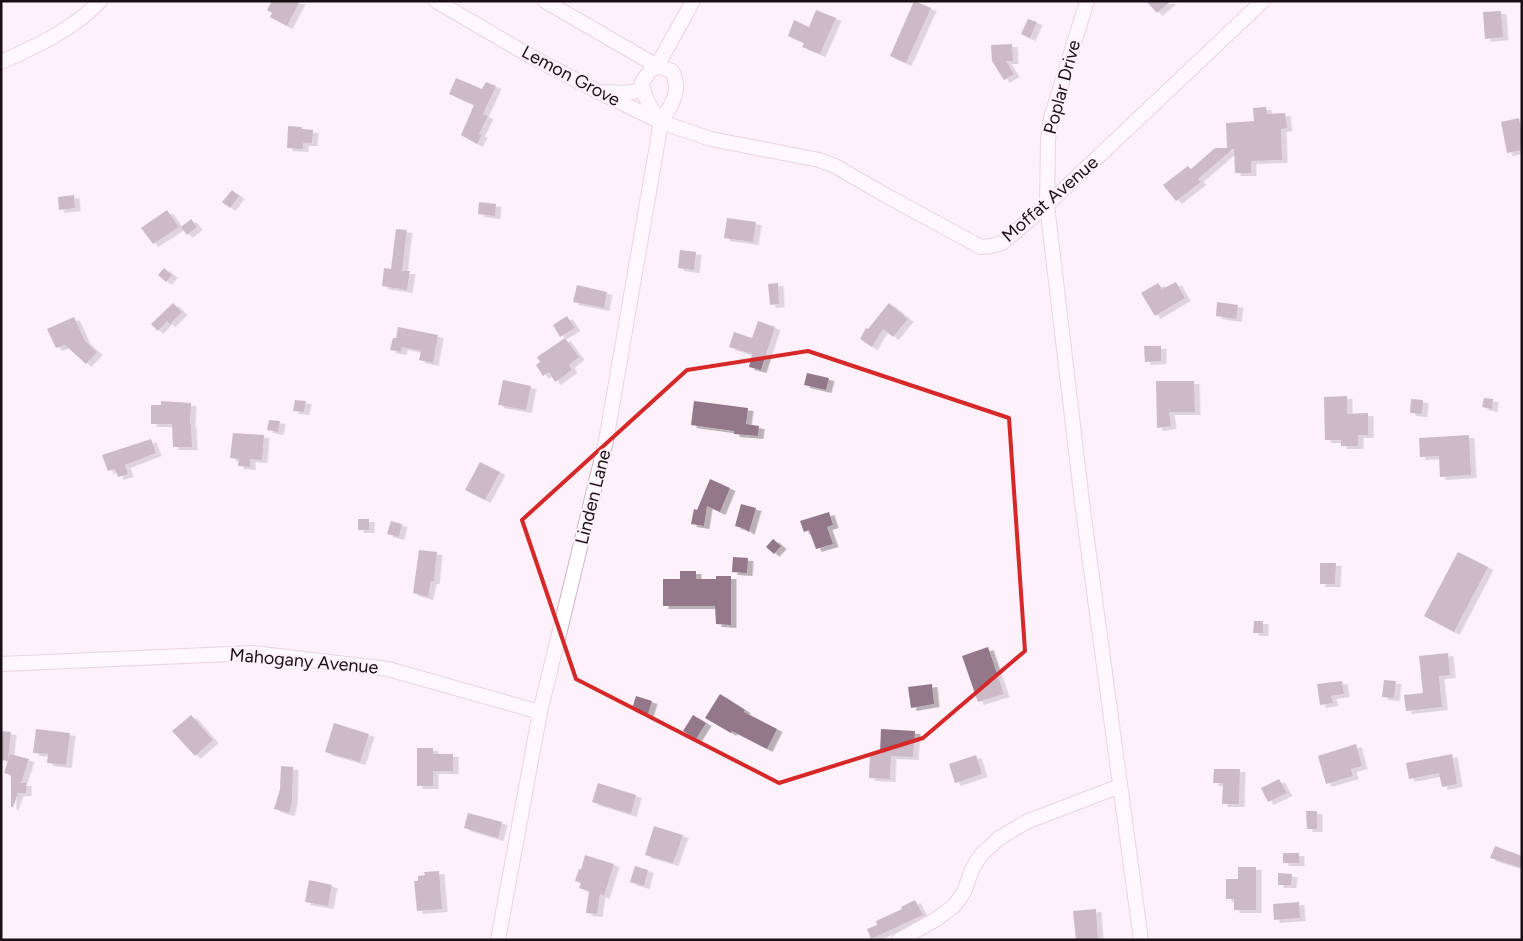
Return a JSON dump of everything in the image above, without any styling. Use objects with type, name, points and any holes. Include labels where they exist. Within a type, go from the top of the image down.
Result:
[{"type":"street","points":[[1,62],[70,26],[100,1]]},
{"type":"street","name":"Lemon Grove","points":[[436,1],[532,57],[599,92],[661,122],[711,139]]},
{"type":"street","points":[[545,1],[657,66]]},
{"type":"street","points":[[661,122],[649,105],[642,82],[650,71],[657,66],[693,1]]},
{"type":"street","name":"Poplar Drive","points":[[1086,1],[1051,118],[1048,140],[1047,204],[1083,510],[1141,940]]},
{"type":"street","name":"Moffat Avenue","points":[[711,139],[819,160],[835,166],[981,247],[991,246],[1002,243],[1047,204],[1262,1]]},
{"type":"street","name":"Linden Lane","points":[[498,940],[540,712],[606,441],[661,122],[673,104],[676,94],[675,77],[672,71],[657,66]]},
{"type":"street","points":[[599,92],[625,93],[643,90]]},
{"type":"street","name":"Mahogany Avenue","points":[[1,664],[253,653],[388,668],[540,712]]},
{"type":"street","points":[[899,940],[935,920],[954,906],[964,892],[976,862],[998,839],[1026,822],[1120,786]]},
{"type":"highlighted area","points":[[808,351],[1009,418],[1025,651],[923,738],[779,783],[576,679],[522,520],[687,370]]},
{"type":"building","points":[[272,1],[300,1],[287,26],[270,17],[272,13],[267,10]]},
{"type":"building","points":[[914,1],[931,8],[906,63],[890,56]]},
{"type":"building","points":[[1146,1],[1171,1],[1157,13]]},
{"type":"building","points":[[816,10],[836,18],[820,54],[802,47],[804,43],[788,36],[794,20],[809,27]]},
{"type":"building","points":[[1501,11],[1503,37],[1485,39],[1483,12]]},
{"type":"building","points":[[1028,19],[1037,22],[1030,38],[1021,34]]},
{"type":"building","points":[[1012,44],[1013,61],[1006,61],[1014,74],[1004,80],[992,61],[991,45]]},
{"type":"building","points":[[456,78],[482,89],[486,82],[496,86],[483,114],[488,116],[479,134],[482,135],[477,144],[461,135],[474,105],[449,94]]},
{"type":"building","points":[[1266,107],[1267,114],[1285,113],[1287,128],[1281,129],[1282,160],[1251,161],[1251,173],[1235,173],[1234,148],[1198,179],[1201,182],[1176,201],[1163,185],[1188,166],[1191,169],[1215,148],[1227,148],[1226,123],[1254,121],[1253,108]]},
{"type":"building","points":[[1519,118],[1522,150],[1507,153],[1501,122]]},
{"type":"building","points":[[288,126],[313,130],[312,143],[303,143],[303,149],[287,148]]},
{"type":"building","points":[[232,190],[239,196],[230,208],[222,202]]},
{"type":"building","points":[[74,195],[75,208],[59,210],[58,197]]},
{"type":"building","points":[[479,202],[496,204],[495,216],[478,214]]},
{"type":"building","points":[[167,210],[179,227],[153,244],[141,228]]},
{"type":"building","points":[[727,218],[756,222],[753,242],[724,238]]},
{"type":"building","points":[[191,219],[197,227],[187,235],[181,227]]},
{"type":"building","points":[[396,229],[407,230],[402,271],[410,271],[407,290],[382,286],[384,268],[391,269]]},
{"type":"building","points":[[680,250],[696,252],[694,270],[678,268]]},
{"type":"building","points":[[164,268],[172,275],[166,282],[158,275]]},
{"type":"building","points":[[1176,282],[1185,298],[1155,316],[1141,293],[1158,283],[1162,289]]},
{"type":"building","points":[[778,283],[779,304],[770,305],[768,284]]},
{"type":"building","points":[[577,285],[607,292],[604,308],[573,302]]},
{"type":"building","points":[[1217,302],[1238,305],[1236,319],[1216,316]]},
{"type":"building","points":[[173,303],[182,312],[170,324],[167,321],[158,331],[151,324]]},
{"type":"building","points":[[889,303],[908,319],[893,337],[883,329],[872,347],[860,339],[866,328],[868,329]]},
{"type":"building","points":[[567,316],[575,328],[560,337],[553,325]]},
{"type":"building","points":[[74,317],[85,341],[97,352],[86,364],[65,345],[56,348],[47,329]]},
{"type":"building","points":[[758,321],[775,327],[761,370],[749,367],[752,354],[729,347],[734,332],[752,338]]},
{"type":"building","points":[[398,327],[438,335],[433,363],[419,360],[421,351],[402,347],[401,352],[390,350],[393,338],[396,338]]},
{"type":"building","points":[[565,338],[579,357],[569,365],[572,370],[555,382],[549,372],[543,376],[536,365],[540,362],[537,357]]},
{"type":"building","points":[[1144,346],[1161,346],[1161,361],[1145,362]]},
{"type":"building","points":[[807,373],[829,378],[826,390],[804,385]]},
{"type":"building","points":[[503,380],[531,386],[526,410],[498,405]]},
{"type":"building","points":[[1156,381],[1194,381],[1195,412],[1169,412],[1171,426],[1157,428]]},
{"type":"building","points":[[1347,396],[1347,414],[1368,413],[1368,435],[1358,435],[1358,446],[1341,446],[1341,440],[1325,440],[1324,397]]},
{"type":"building","points":[[1484,398],[1493,399],[1492,409],[1482,407]]},
{"type":"building","points":[[1411,399],[1423,400],[1422,414],[1410,413]]},
{"type":"building","points":[[295,400],[306,401],[304,412],[293,411]]},
{"type":"building","points":[[161,401],[191,403],[192,447],[173,447],[172,424],[151,424],[151,405],[161,405]]},
{"type":"building","points":[[694,401],[748,408],[746,424],[759,426],[758,436],[734,434],[734,431],[691,425]]},
{"type":"building","points":[[269,420],[280,421],[278,432],[267,430]]},
{"type":"building","points":[[233,433],[264,435],[262,460],[250,459],[250,467],[238,466],[239,459],[230,458]]},
{"type":"building","points":[[1469,435],[1471,475],[1440,477],[1439,456],[1420,457],[1419,438]]},
{"type":"building","points":[[151,439],[156,453],[125,465],[128,474],[118,477],[115,469],[108,471],[102,455]]},
{"type":"building","points":[[480,462],[500,472],[485,500],[465,490]]},
{"type":"building","points":[[710,479],[730,488],[720,512],[707,506],[704,526],[691,524],[694,509],[697,510]]},
{"type":"building","points":[[741,504],[756,508],[749,532],[735,526]]},
{"type":"building","points":[[829,512],[833,525],[827,527],[833,544],[816,549],[809,530],[804,532],[800,521]]},
{"type":"building","points":[[358,519],[369,519],[369,530],[358,530]]},
{"type":"building","points":[[391,521],[402,524],[399,537],[387,534]]},
{"type":"building","points":[[773,539],[781,546],[774,554],[766,547]]},
{"type":"building","points":[[419,550],[437,552],[434,581],[431,581],[428,597],[413,593]]},
{"type":"building","points":[[1458,552],[1488,567],[1454,632],[1424,616]]},
{"type":"building","points":[[733,557],[748,558],[747,573],[732,572]]},
{"type":"building","points":[[1320,563],[1336,563],[1335,584],[1320,584]]},
{"type":"building","points":[[680,571],[696,571],[696,579],[716,579],[716,576],[731,576],[731,625],[716,624],[715,606],[663,606],[663,579],[680,579]]},
{"type":"building","points":[[1254,621],[1263,621],[1263,633],[1253,633]]},
{"type":"building","points":[[988,647],[1004,694],[978,702],[962,656]]},
{"type":"building","points":[[1448,653],[1450,675],[1439,676],[1442,707],[1406,711],[1404,695],[1423,693],[1419,656]]},
{"type":"building","points":[[1384,680],[1396,681],[1394,698],[1382,697]]},
{"type":"building","points":[[1342,681],[1344,694],[1331,696],[1333,703],[1320,705],[1317,684]]},
{"type":"building","points":[[932,684],[934,704],[911,708],[908,687]]},
{"type":"building","points":[[720,694],[745,710],[744,712],[777,729],[767,749],[732,731],[731,733],[705,718]]},
{"type":"building","points":[[636,696],[652,701],[648,714],[632,709]]},
{"type":"building","points":[[191,715],[213,740],[195,756],[172,731]]},
{"type":"building","points":[[693,715],[706,723],[696,739],[683,731]]},
{"type":"building","points":[[334,723],[369,734],[360,762],[325,752]]},
{"type":"building","points":[[36,729],[70,733],[66,765],[47,763],[48,754],[33,753]]},
{"type":"building","points":[[881,729],[915,731],[913,757],[891,756],[890,779],[869,778],[870,753],[880,753]]},
{"type":"building","points":[[1,731],[11,732],[8,759],[10,754],[29,759],[21,783],[26,783],[26,793],[18,793],[13,807],[11,807],[11,775],[4,773],[8,761],[1,760]]},
{"type":"building","points":[[1356,744],[1362,766],[1351,769],[1353,776],[1326,784],[1318,756]]},
{"type":"building","points":[[417,748],[433,748],[433,754],[453,754],[453,771],[433,771],[433,786],[417,786]]},
{"type":"building","points":[[1452,754],[1457,784],[1442,787],[1439,773],[1409,779],[1406,763]]},
{"type":"building","points":[[976,755],[982,774],[955,783],[949,764]]},
{"type":"building","points":[[281,766],[293,767],[292,802],[289,813],[274,809],[280,789]]},
{"type":"building","points":[[1214,769],[1240,769],[1239,804],[1222,804],[1223,783],[1213,783]]},
{"type":"building","points":[[1279,779],[1287,793],[1268,802],[1261,788]]},
{"type":"building","points":[[598,783],[636,795],[631,814],[592,802]]},
{"type":"building","points":[[1306,811],[1317,811],[1317,829],[1307,829]]},
{"type":"building","points":[[468,813],[502,822],[498,838],[464,828]]},
{"type":"building","points":[[654,826],[683,835],[673,863],[645,855]]},
{"type":"building","points":[[1495,846],[1522,856],[1522,868],[1490,858]]},
{"type":"building","points":[[1283,853],[1299,853],[1299,863],[1283,863]]},
{"type":"building","points":[[585,855],[614,864],[604,896],[600,894],[597,914],[586,913],[589,891],[579,888],[581,883],[575,881],[579,869],[581,870]]},
{"type":"building","points":[[635,866],[648,870],[644,886],[630,882]]},
{"type":"building","points":[[1238,867],[1256,867],[1256,910],[1234,910],[1234,899],[1226,899],[1226,879],[1238,879]]},
{"type":"building","points":[[439,871],[442,909],[417,911],[414,881],[418,881],[418,876],[425,875],[424,872]]},
{"type":"building","points":[[1278,873],[1292,874],[1291,885],[1278,885]]},
{"type":"building","points":[[309,880],[332,885],[328,906],[305,902]]},
{"type":"building","points":[[915,900],[923,915],[871,939],[867,929],[877,925],[876,921],[902,909],[901,907]]},
{"type":"building","points":[[1299,902],[1300,918],[1274,920],[1273,904]]},
{"type":"building","points":[[1096,909],[1098,940],[1076,940],[1073,911]]}]
